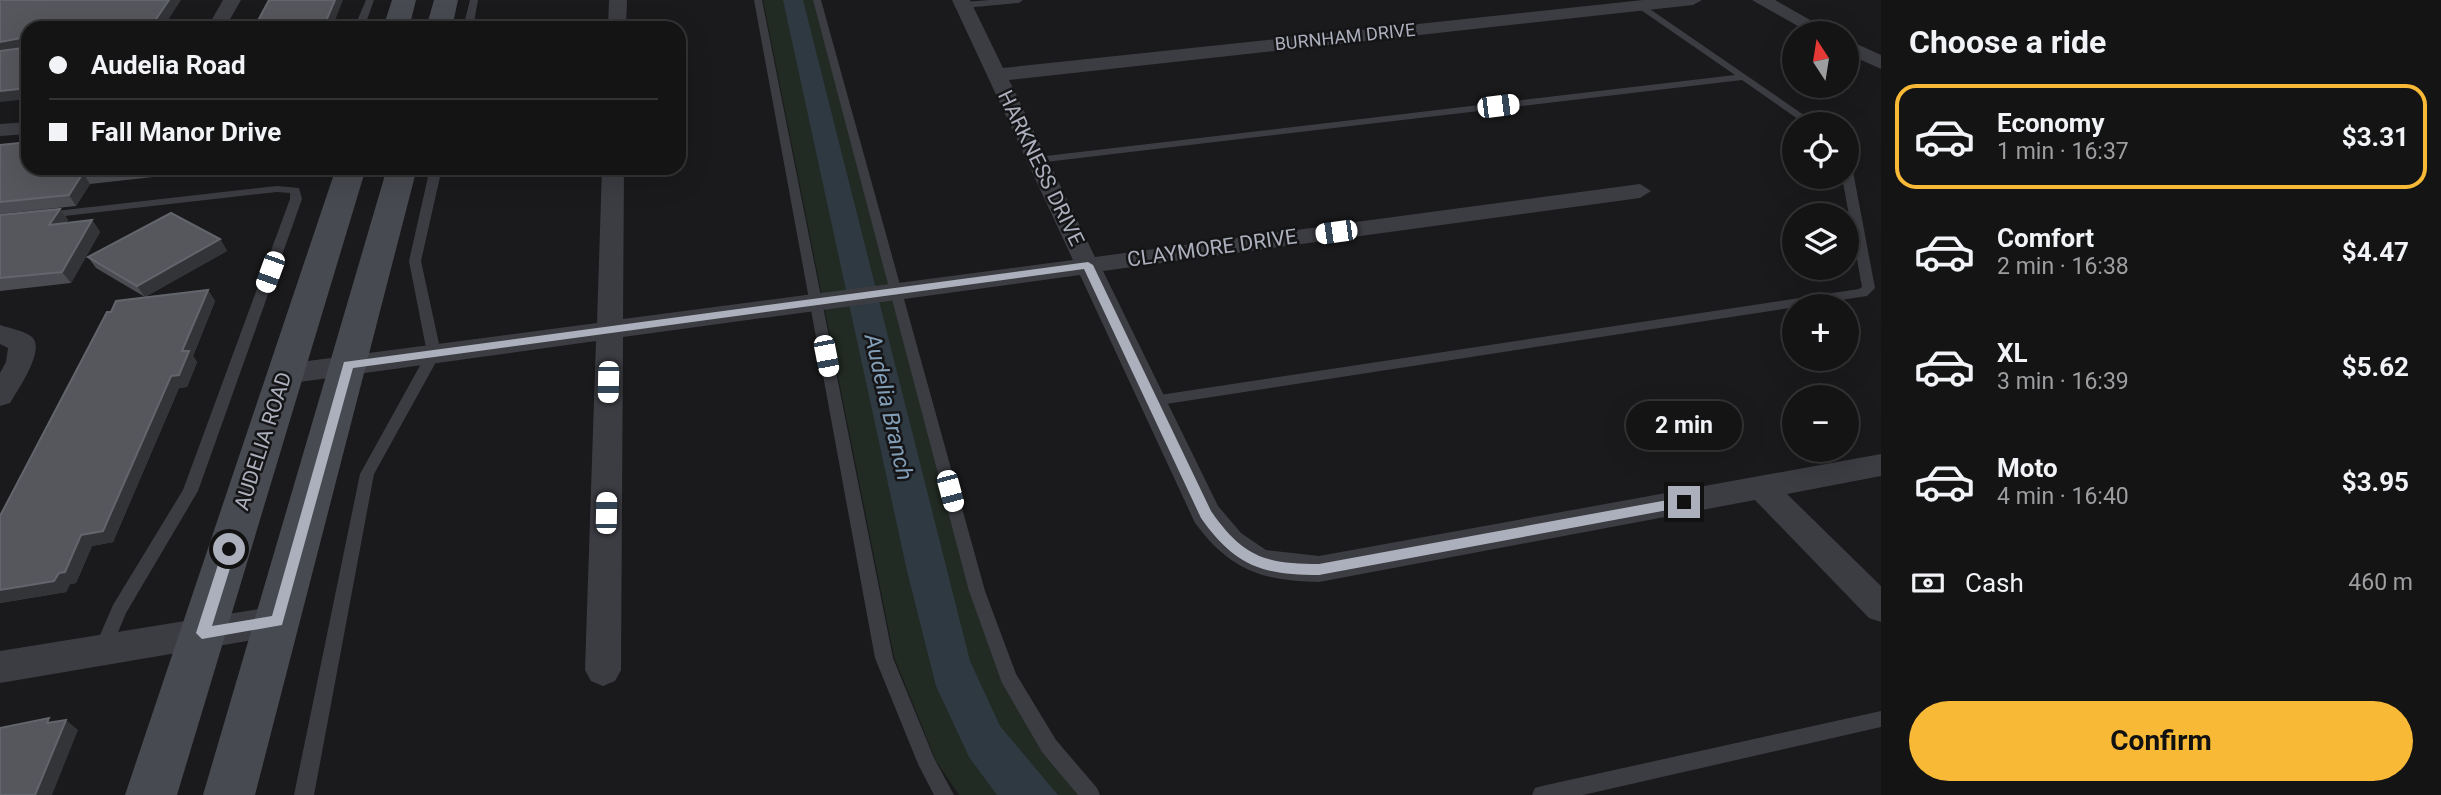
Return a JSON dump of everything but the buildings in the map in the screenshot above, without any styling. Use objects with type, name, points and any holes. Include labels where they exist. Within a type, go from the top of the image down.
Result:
[{"type":"main road","points":[[398,21],[404,0]]},
{"type":"main road","points":[[441,21],[446,0]]},
{"type":"main road","name":"AUDELIA ROAD","points":[[151,795],[349,175]]},
{"type":"main road","points":[[229,795],[400,175]]},
{"type":"street","points":[[220,21],[232,0]]},
{"type":"street","points":[[617,21],[618,0]]},
{"type":"street","name":"BURNHAM DRIVE","points":[[997,75],[1693,0]]},
{"type":"street","points":[[1761,0],[1801,21]]},
{"type":"street","name":"HARKNESS DRIVE","points":[[962,3],[1206,514],[1221,536],[1243,555],[1278,569],[1319,569],[1762,488]]},
{"type":"street","points":[[1859,52],[1881,63]]},
{"type":"street","points":[[0,131],[21,129]]},
{"type":"street","points":[[603,670],[613,175]]},
{"type":"street","name":"CLAYMORE DRIVE","points":[[285,374],[1640,191]]},
{"type":"street","points":[[0,334],[22,343],[20,362],[0,396]]},
{"type":"street","points":[[1762,488],[1881,465]]},
{"type":"street","points":[[1762,488],[1881,608]]},
{"type":"street","points":[[0,667],[277,621]]},
{"type":"lane","points":[[362,21],[370,0]]},
{"type":"lane","points":[[470,21],[474,0]]},
{"type":"lane","points":[[758,0],[828,300],[884,658],[927,764],[944,795]]},
{"type":"lane","points":[[817,0],[890,291],[977,591],[1008,677],[1049,746],[1090,795]]},
{"type":"lane","points":[[962,3],[1018,0]]},
{"type":"lane","points":[[1641,6],[1794,112]]},
{"type":"lane","points":[[1037,160],[1743,77]]},
{"type":"lane","points":[[304,795],[367,474],[434,353],[415,261],[434,175]]},
{"type":"lane","points":[[1153,401],[1863,293],[1869,288],[1850,189]]},
{"type":"lane","points":[[28,217],[295,190],[296,199],[190,491],[119,610],[103,650]]},
{"type":"lane","points":[[1542,795],[1881,719]]},
{"type":"shaded area","points":[[763,0],[815,0],[997,650],[1083,795],[959,795],[936,761],[894,657]]},
{"type":"water","name":"Audelia Branch","points":[[783,0],[803,0],[970,661],[1000,726],[1058,795],[997,795],[969,757],[936,686],[907,571]]},
{"type":"route","points":[[229,549],[202,633],[277,621],[348,365],[1088,265],[1206,514],[1221,536],[1243,555],[1278,569],[1319,569],[1684,502]]}]
